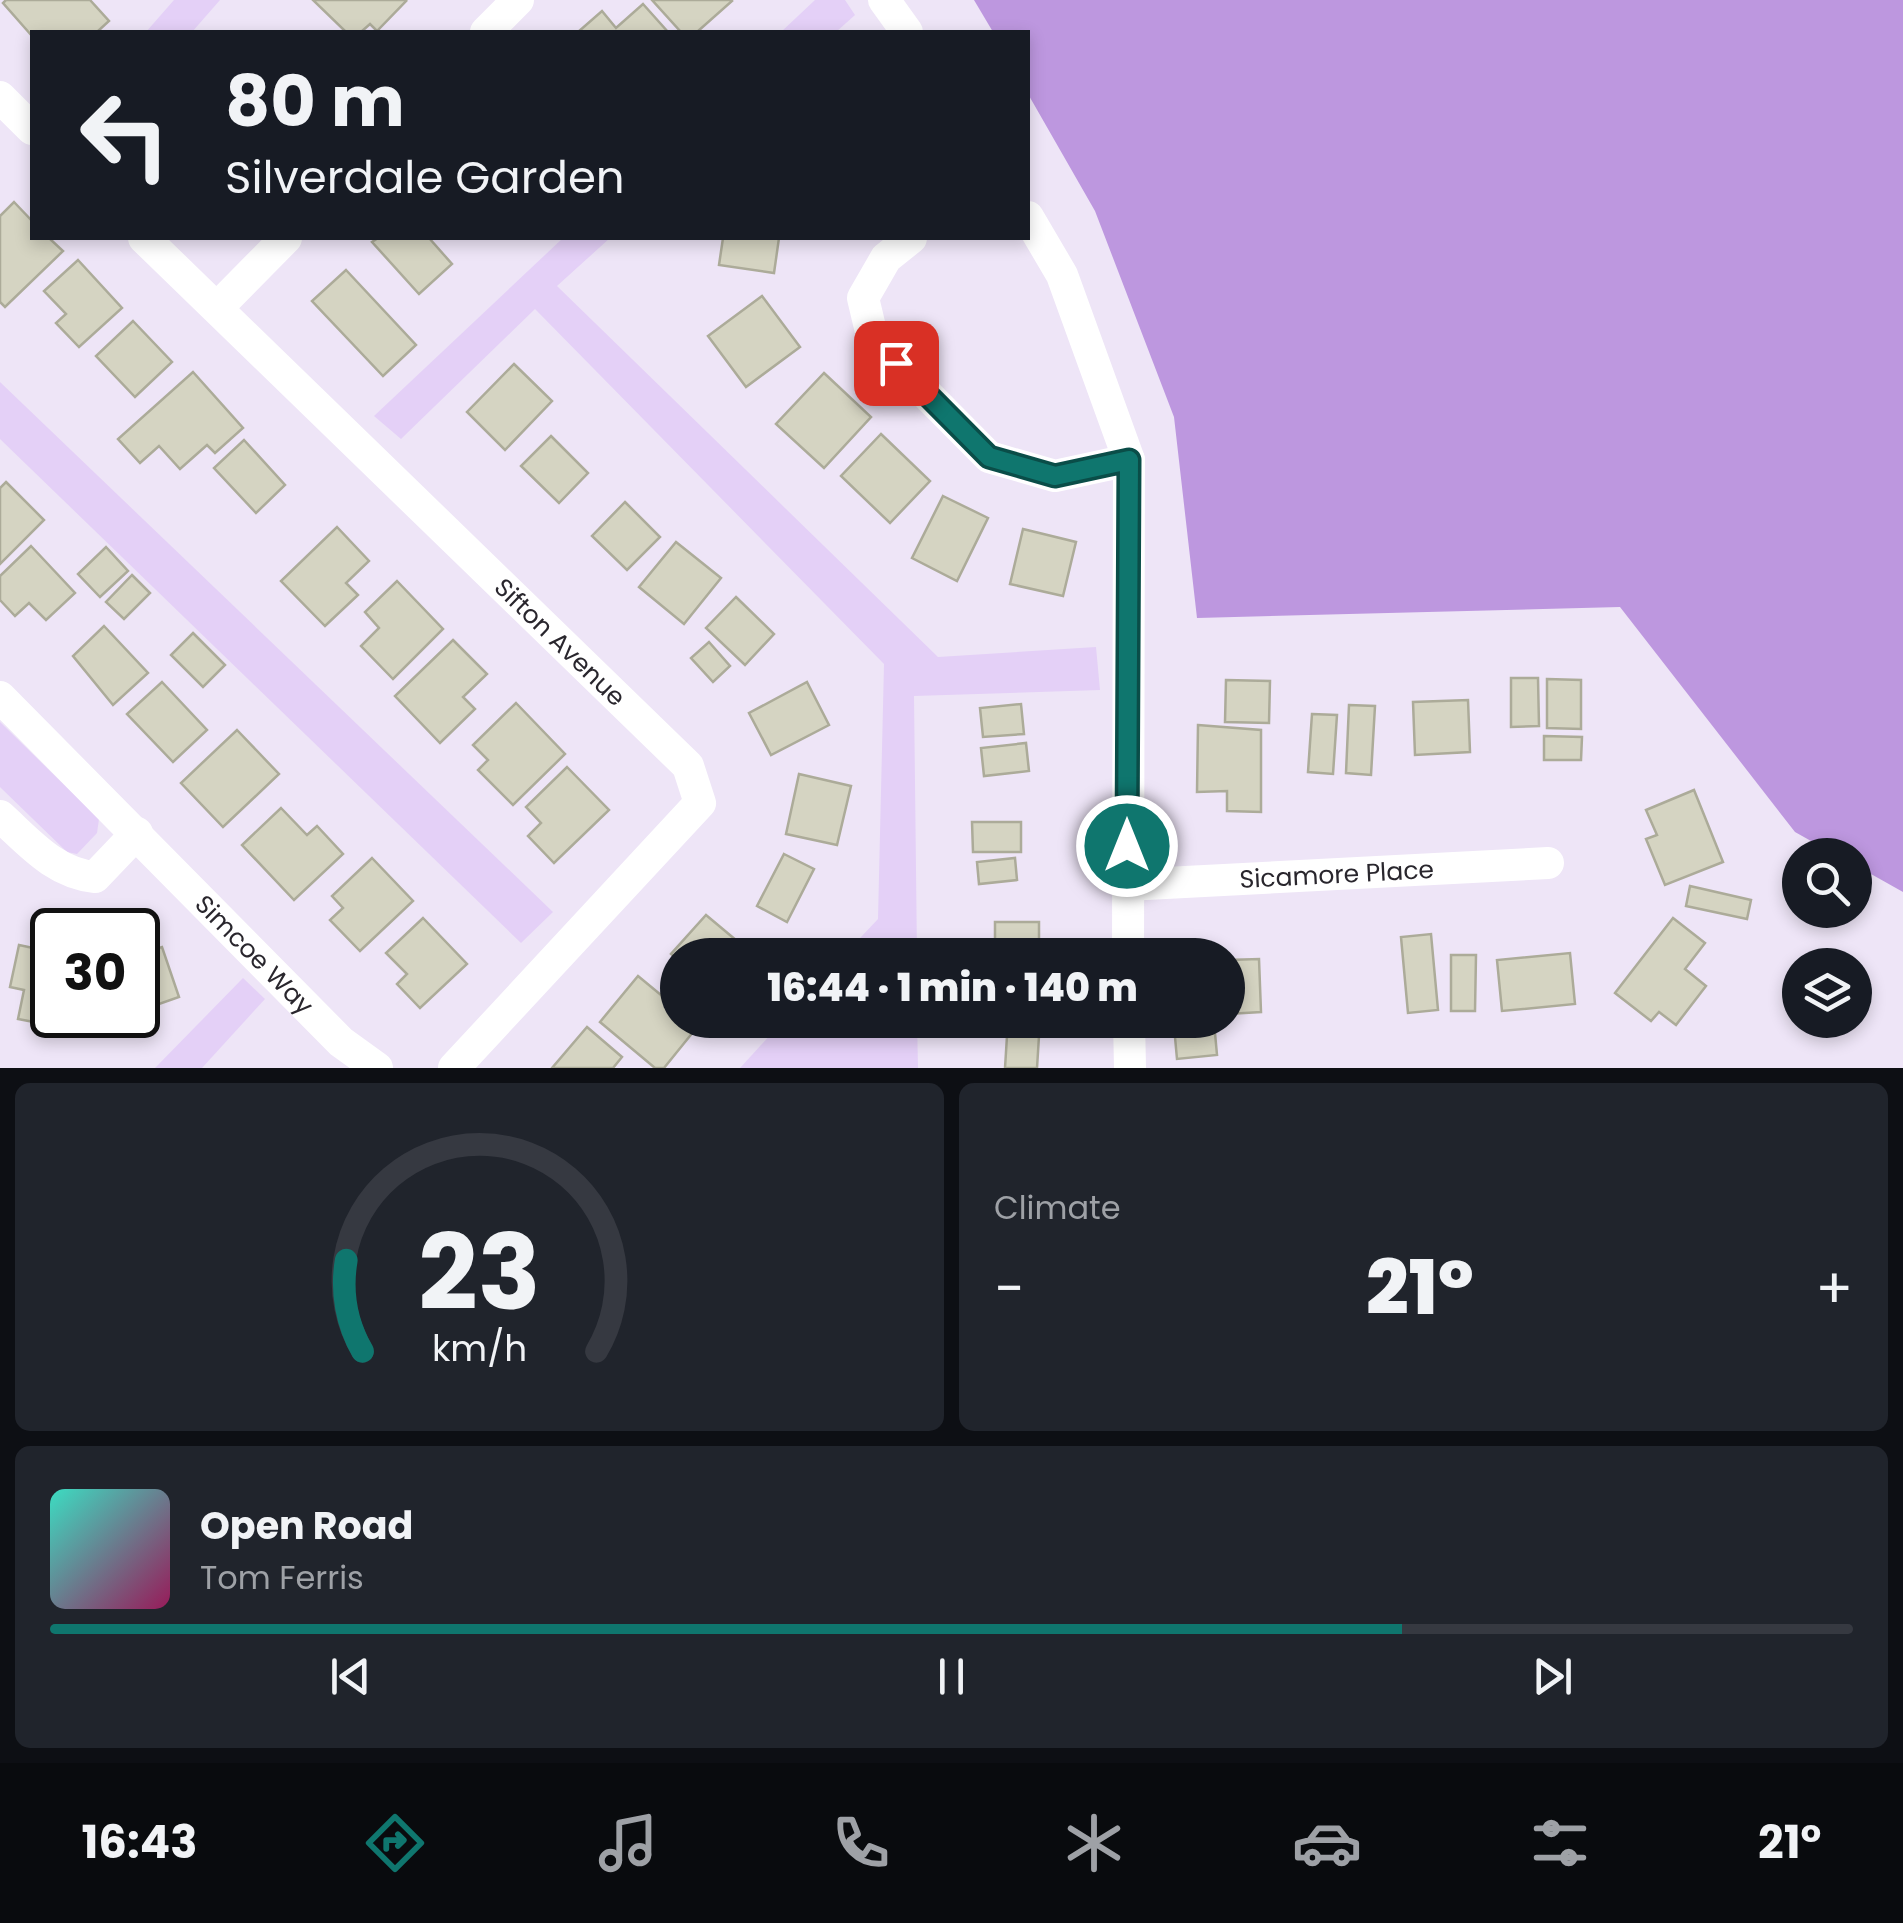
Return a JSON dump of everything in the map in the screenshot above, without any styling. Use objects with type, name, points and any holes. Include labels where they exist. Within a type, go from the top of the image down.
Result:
[{"type":"street","points":[[488,30],[518,0]]},
{"type":"street","points":[[884,0],[905,30]]},
{"type":"street","points":[[0,97],[30,127]]},
{"type":"street","points":[[1030,220],[1062,276],[1129,460],[1128,938]]},
{"type":"street","name":"Sifton Avenue","points":[[146,240],[688,766],[700,804],[454,1068]]},
{"type":"street","points":[[217,308],[284,240]]},
{"type":"street","points":[[908,240],[886,258],[863,298],[873,340],[989,457],[1055,476],[1129,460]]},
{"type":"street","name":"Simcoe Way","points":[[0,697],[341,1042],[377,1068]]},
{"type":"street","points":[[0,816],[56,866],[76,875],[95,877],[137,833]]},
{"type":"street","name":"Sicamore Place","points":[[1127,885],[1548,863]]},
{"type":"street","points":[[1129,1038],[1130,1068]]},
{"type":"shaded area","points":[[174,0],[220,0],[194,30],[148,30]]},
{"type":"shaded area","points":[[815,0],[845,0],[855,15],[838,30],[783,30]]},
{"type":"shaded area","points":[[974,0],[1903,0],[1903,892],[1872,875],[1872,838],[1806,838],[1795,832],[1620,607],[1197,618],[1174,417],[1095,211],[1030,97],[1030,30],[992,30]]},
{"type":"shaded area","points":[[561,240],[608,240],[557,286],[938,657],[1096,647],[1100,690],[914,696],[917,938],[860,938],[878,919],[884,664],[535,309],[401,439],[374,416]]},
{"type":"shaded area","points":[[0,382],[553,912],[521,943],[0,439]]},
{"type":"shaded area","points":[[0,722],[99,819],[97,833],[77,854],[67,852],[0,787]]},
{"type":"shaded area","points":[[243,978],[265,999],[202,1068],[155,1068]]},
{"type":"shaded area","points":[[768,1038],[917,1038],[918,1068],[740,1068]]},
{"type":"building","points":[[90,0],[109,21],[99,30],[30,30],[30,34],[3,3]]},
{"type":"building","points":[[313,0],[406,1],[378,30],[370,24],[363,30],[344,30]]},
{"type":"building","points":[[652,0],[732,1],[699,30],[679,30]]},
{"type":"building","points":[[643,4],[666,30],[580,30],[602,11],[616,28]]},
{"type":"building","points":[[14,202],[30,219],[30,240],[51,240],[63,251],[5,307],[0,302],[0,216]]},
{"type":"building","points":[[431,240],[452,264],[419,294],[372,242]]},
{"type":"building","points":[[723,240],[779,240],[774,273],[719,265]]},
{"type":"building","points":[[78,260],[122,308],[79,347],[56,323],[66,314],[44,291]]},
{"type":"building","points":[[346,270],[416,345],[383,376],[312,301]]},
{"type":"building","points":[[762,296],[800,347],[746,387],[708,336]]},
{"type":"building","points":[[133,321],[172,362],[135,397],[96,356]]},
{"type":"building","points":[[514,364],[552,401],[505,450],[467,412]]},
{"type":"building","points":[[193,372],[243,428],[215,453],[207,445],[180,469],[159,446],[140,463],[118,439]]},
{"type":"building","points":[[824,373],[871,417],[824,468],[776,424]]},
{"type":"building","points":[[881,434],[930,481],[890,523],[841,476]]},
{"type":"building","points":[[551,436],[588,473],[559,503],[521,466]]},
{"type":"building","points":[[244,440],[285,485],[256,513],[214,468]]},
{"type":"building","points":[[6,482],[44,520],[0,564],[0,488]]},
{"type":"building","points":[[943,496],[988,518],[957,581],[912,558]]},
{"type":"building","points":[[625,502],[660,537],[627,570],[592,536]]},
{"type":"building","points":[[337,527],[369,561],[346,583],[358,595],[325,626],[281,581]]},
{"type":"building","points":[[1023,529],[1076,542],[1063,596],[1010,584]]},
{"type":"building","points":[[676,542],[721,578],[684,624],[639,587]]},
{"type":"building","points":[[31,546],[75,593],[46,620],[29,603],[15,616],[0,600],[0,576]]},
{"type":"building","points":[[106,547],[128,571],[100,597],[78,574]]},
{"type":"building","points":[[132,575],[150,593],[124,619],[106,602]]},
{"type":"building","points":[[397,581],[443,629],[393,679],[361,646],[379,628],[365,612]]},
{"type":"building","points":[[736,597],[774,634],[745,665],[706,628]]},
{"type":"building","points":[[104,626],[148,673],[113,705],[73,656]]},
{"type":"building","points":[[193,633],[225,665],[203,687],[171,655]]},
{"type":"building","points":[[453,640],[487,674],[463,697],[475,709],[440,743],[395,696]]},
{"type":"building","points":[[709,642],[730,666],[713,682],[691,658]]},
{"type":"building","points":[[1511,678],[1538,678],[1539,726],[1511,727]]},
{"type":"building","points":[[1547,679],[1581,680],[1581,729],[1547,728]]},
{"type":"building","points":[[1226,680],[1270,681],[1269,723],[1225,722]]},
{"type":"building","points":[[162,682],[207,730],[173,762],[127,714]]},
{"type":"building","points":[[807,682],[829,725],[771,755],[749,713]]},
{"type":"building","points":[[1468,700],[1470,752],[1415,755],[1413,702]]},
{"type":"building","points":[[516,703],[565,754],[513,805],[478,770],[488,760],[473,745]]},
{"type":"building","points":[[1021,704],[1024,734],[983,737],[980,708]]},
{"type":"building","points":[[1349,705],[1375,706],[1371,775],[1346,773]]},
{"type":"building","points":[[1312,714],[1337,715],[1333,774],[1308,772]]},
{"type":"building","points":[[1198,725],[1261,730],[1261,812],[1227,811],[1227,791],[1197,792]]},
{"type":"building","points":[[237,730],[279,774],[223,827],[181,783]]},
{"type":"building","points":[[1544,736],[1582,737],[1581,760],[1544,760]]},
{"type":"building","points":[[1026,743],[1029,771],[984,776],[981,748]]},
{"type":"building","points":[[567,767],[609,810],[554,863],[528,836],[541,823],[526,807]]},
{"type":"building","points":[[799,774],[851,786],[837,845],[786,834]]},
{"type":"building","points":[[1694,790],[1723,862],[1665,885],[1646,839],[1657,835],[1646,810]]},
{"type":"building","points":[[281,808],[307,835],[317,826],[343,854],[294,900],[242,845]]},
{"type":"building","points":[[972,822],[1021,822],[1021,852],[973,852]]},
{"type":"building","points":[[784,854],[814,869],[787,922],[757,906]]},
{"type":"building","points":[[372,858],[413,901],[360,951],[330,920],[343,908],[332,896]]},
{"type":"building","points":[[1015,858],[1017,880],[979,884],[977,862]]},
{"type":"building","points":[[1690,886],[1751,900],[1747,919],[1686,906]]},
{"type":"building","points":[[706,915],[733,938],[685,938]]},
{"type":"building","points":[[423,918],[467,964],[420,1008],[397,984],[407,974],[386,953]]},
{"type":"building","points":[[1673,918],[1705,943],[1685,969],[1706,986],[1676,1025],[1659,1012],[1651,1021],[1615,993]]},
{"type":"building","points":[[995,922],[1039,922],[1039,938],[995,938]]},
{"type":"building","points":[[1431,934],[1438,1010],[1408,1013],[1401,937]]},
{"type":"building","points":[[19,945],[30,947],[30,1021],[18,1019],[24,990],[10,987]]},
{"type":"building","points":[[162,947],[179,997],[160,1004],[160,948]]},
{"type":"building","points":[[1570,953],[1575,1004],[1502,1011],[1497,960]]},
{"type":"building","points":[[1451,955],[1476,955],[1475,1011],[1451,1011]]},
{"type":"building","points":[[1245,959],[1259,959],[1261,1012],[1245,1013]]},
{"type":"building","points":[[638,976],[660,994],[660,1038],[688,1038],[664,1068],[655,1068],[600,1022]]},
{"type":"building","points":[[587,1027],[622,1057],[613,1068],[552,1068]]},
{"type":"building","points":[[1007,1038],[1039,1038],[1037,1068],[1005,1068]]},
{"type":"building","points":[[1175,1038],[1215,1038],[1217,1055],[1177,1059]]},
{"type":"route","points":[[896,363],[989,457],[1055,476],[1129,460],[1127,846]]}]
